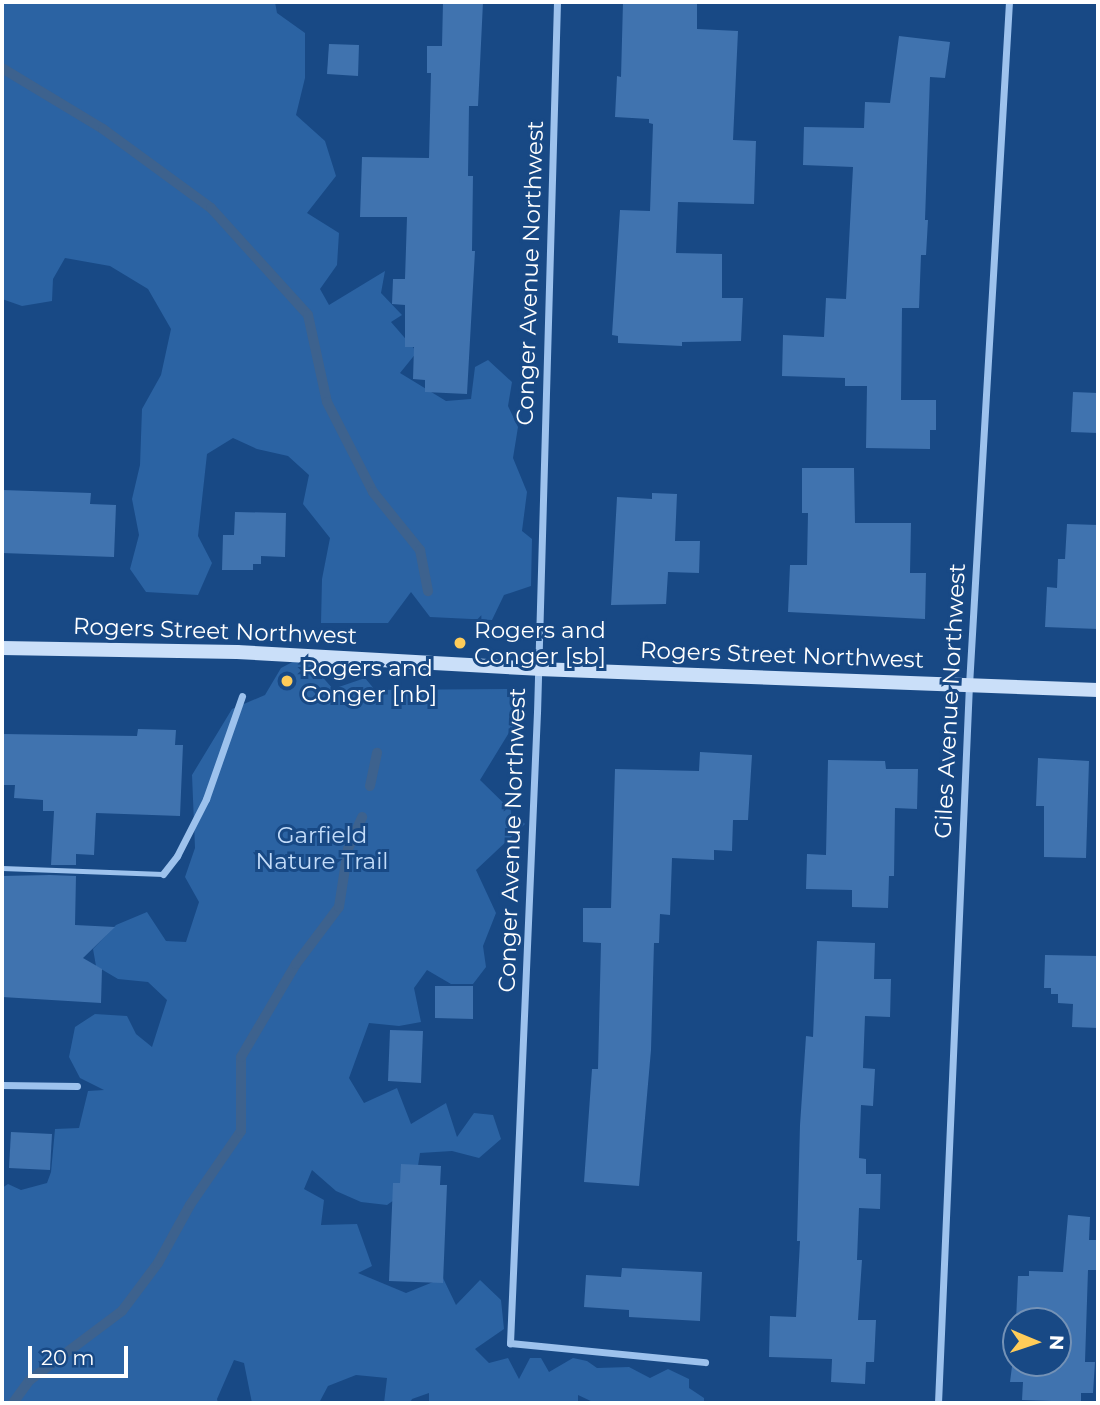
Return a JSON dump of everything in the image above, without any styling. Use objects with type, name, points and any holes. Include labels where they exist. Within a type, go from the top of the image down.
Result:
[{"type":"street","name":"Conger Avenue Northwest","points":[[557,2],[538,670],[510,1343],[705,1362]]},
{"type":"street","name":"Giles Avenue Northwest","points":[[938,1403],[969,685],[1009,2]]},
{"type":"street","name":"Rogers Street Northwest","points":[[2,648],[237,652],[538,670],[1098,691]]},
{"type":"street","points":[[163,874],[177,856],[206,799],[242,696]]},
{"type":"street","points":[[2,1085],[77,1086]]},
{"type":"lane","points":[[2,868],[163,874]]},
{"type":"green space","points":[[2,2],[275,2],[277,13],[305,33],[305,78],[296,115],[325,141],[336,176],[307,213],[339,233],[337,265],[320,289],[329,305],[385,271],[381,293],[402,315],[391,322],[417,352],[400,373],[446,401],[471,399],[475,367],[488,360],[512,382],[508,406],[518,427],[513,458],[527,492],[522,531],[532,539],[531,586],[504,595],[492,620],[430,617],[411,592],[388,623],[321,623],[322,579],[330,538],[303,504],[309,475],[288,456],[257,449],[233,438],[207,454],[198,536],[212,563],[198,595],[146,592],[130,569],[139,535],[132,499],[140,465],[142,409],[161,375],[171,329],[148,289],[110,266],[65,258],[53,279],[52,301],[22,306],[2,299]]},
{"type":"green space","name":"Garfield Nature Trail","points":[[304,656],[333,689],[365,678],[375,690],[507,689],[518,718],[480,780],[525,824],[476,870],[496,913],[483,946],[486,967],[473,984],[451,984],[427,970],[414,988],[421,1022],[399,1026],[369,1023],[349,1078],[364,1103],[397,1088],[411,1124],[446,1103],[457,1137],[474,1113],[493,1115],[501,1139],[479,1158],[452,1151],[420,1153],[415,1185],[387,1205],[361,1202],[336,1191],[312,1170],[304,1189],[324,1200],[321,1225],[357,1224],[372,1266],[358,1273],[406,1293],[443,1278],[456,1305],[480,1280],[501,1300],[504,1329],[475,1349],[489,1363],[508,1358],[519,1379],[530,1358],[541,1358],[549,1372],[573,1358],[587,1361],[597,1368],[629,1367],[650,1378],[668,1369],[689,1379],[689,1388],[704,1398],[704,1403],[595,1403],[578,1395],[578,1403],[429,1403],[429,1393],[412,1399],[410,1403],[384,1403],[387,1378],[356,1375],[328,1386],[319,1403],[252,1403],[244,1363],[234,1360],[217,1399],[218,1403],[2,1403],[2,1188],[8,1184],[21,1190],[47,1183],[51,1172],[55,1129],[79,1128],[88,1091],[104,1090],[80,1078],[69,1057],[75,1027],[95,1014],[127,1016],[136,1034],[152,1047],[167,1000],[148,982],[118,979],[96,966],[93,949],[116,925],[147,912],[166,941],[186,942],[199,902],[185,877],[195,848],[192,775],[232,709],[265,695],[281,668]]},
{"type":"building","points":[[443,2],[483,2],[478,106],[469,106],[468,176],[473,176],[472,251],[475,251],[467,394],[425,392],[425,380],[413,379],[414,347],[405,347],[405,305],[392,304],[393,279],[405,279],[407,217],[360,217],[362,157],[429,158],[431,73],[427,73],[427,46],[442,46]]},
{"type":"building","points":[[623,2],[697,2],[697,29],[738,31],[733,140],[756,141],[754,204],[678,202],[676,253],[722,254],[722,298],[743,298],[741,341],[682,342],[682,346],[618,343],[618,336],[612,335],[620,210],[650,211],[653,124],[649,123],[649,119],[615,117],[617,76],[621,77]]},
{"type":"building","points":[[899,36],[950,42],[945,78],[930,77],[925,220],[928,220],[926,255],[921,255],[919,308],[902,308],[901,400],[936,400],[936,430],[930,430],[930,449],[866,448],[867,386],[845,386],[845,378],[782,376],[783,335],[824,337],[826,298],[846,299],[853,167],[803,165],[804,127],[864,128],[865,102],[890,103]]},
{"type":"building","points":[[329,44],[359,45],[358,76],[327,74]]},
{"type":"building","points":[[1073,392],[1098,393],[1098,433],[1071,432]]},
{"type":"building","points":[[802,468],[854,468],[855,523],[911,523],[910,573],[926,573],[925,619],[788,612],[790,565],[807,565],[808,513],[802,513]]},
{"type":"building","points":[[2,490],[91,493],[90,504],[116,505],[114,557],[2,553]]},
{"type":"building","points":[[652,493],[677,494],[675,541],[700,541],[699,573],[668,572],[666,604],[611,605],[617,497],[652,499]]},
{"type":"building","points":[[235,512],[286,513],[285,557],[261,556],[261,564],[253,564],[253,570],[222,570],[223,535],[234,535]]},
{"type":"building","points":[[1067,524],[1098,525],[1098,629],[1045,627],[1047,587],[1057,588],[1058,559],[1065,559]]},
{"type":"building","points":[[138,729],[176,730],[175,745],[183,745],[180,816],[96,813],[94,855],[76,854],[76,865],[51,865],[54,811],[43,811],[43,800],[14,798],[15,785],[2,785],[2,734],[137,736]]},
{"type":"building","points":[[700,752],[752,755],[748,820],[733,820],[732,851],[714,850],[714,860],[672,858],[670,915],[660,914],[659,943],[654,943],[651,1050],[639,1186],[584,1182],[592,1069],[598,1069],[601,943],[583,942],[583,908],[611,908],[615,769],[699,771]]},
{"type":"building","points":[[1038,758],[1089,761],[1086,858],[1044,857],[1044,806],[1036,806]]},
{"type":"building","points":[[828,760],[885,761],[886,769],[918,769],[917,809],[895,808],[894,876],[889,876],[888,908],[852,907],[852,890],[806,889],[807,854],[826,855]]},
{"type":"building","points":[[2,876],[76,876],[75,925],[115,927],[83,958],[102,969],[101,1003],[2,997]]},
{"type":"building","points":[[817,941],[875,943],[874,979],[891,979],[890,1017],[865,1016],[863,1068],[875,1069],[873,1106],[861,1105],[859,1158],[866,1159],[866,1174],[881,1174],[880,1209],[859,1208],[857,1260],[862,1260],[858,1320],[876,1320],[874,1362],[866,1362],[865,1384],[831,1382],[832,1359],[769,1357],[770,1316],[796,1317],[800,1241],[797,1241],[800,1125],[806,1036],[813,1037]]},
{"type":"building","points":[[1045,955],[1098,956],[1098,1028],[1072,1027],[1073,1004],[1058,1003],[1058,994],[1051,994],[1051,988],[1044,988]]},
{"type":"building","points":[[435,986],[473,986],[473,1019],[435,1018]]},
{"type":"building","points":[[390,1030],[423,1031],[421,1083],[388,1081]]},
{"type":"building","points":[[11,1132],[52,1134],[50,1170],[9,1168]]},
{"type":"building","points":[[401,1164],[441,1166],[440,1185],[447,1185],[443,1283],[389,1281],[393,1183],[400,1183]]},
{"type":"building","points":[[1068,1215],[1090,1217],[1089,1240],[1098,1240],[1098,1270],[1088,1270],[1085,1362],[1095,1362],[1093,1393],[1081,1393],[1081,1402],[1022,1400],[1023,1382],[1010,1382],[1011,1377],[1072,1377],[1072,1307],[1017,1307],[1018,1276],[1029,1276],[1029,1271],[1063,1272]]},
{"type":"building","points":[[622,1268],[702,1272],[700,1321],[629,1317],[629,1310],[584,1307],[586,1275],[621,1277]]},
{"type":"waterway","points":[[2,68],[103,129],[211,208],[308,315],[327,402],[373,492],[420,550],[428,591]]},
{"type":"waterway","points":[[370,786],[377,753]]},
{"type":"waterway","points":[[13,1403],[30,1380],[122,1311],[158,1263],[190,1205],[241,1131],[241,1057],[296,964],[339,907],[348,849],[362,817]]},
{"type":"place","name":"Rogers and Conger [sb]","points":[[460,643]]},
{"type":"place","name":"Rogers and Conger [nb]","points":[[287,681]]}]
